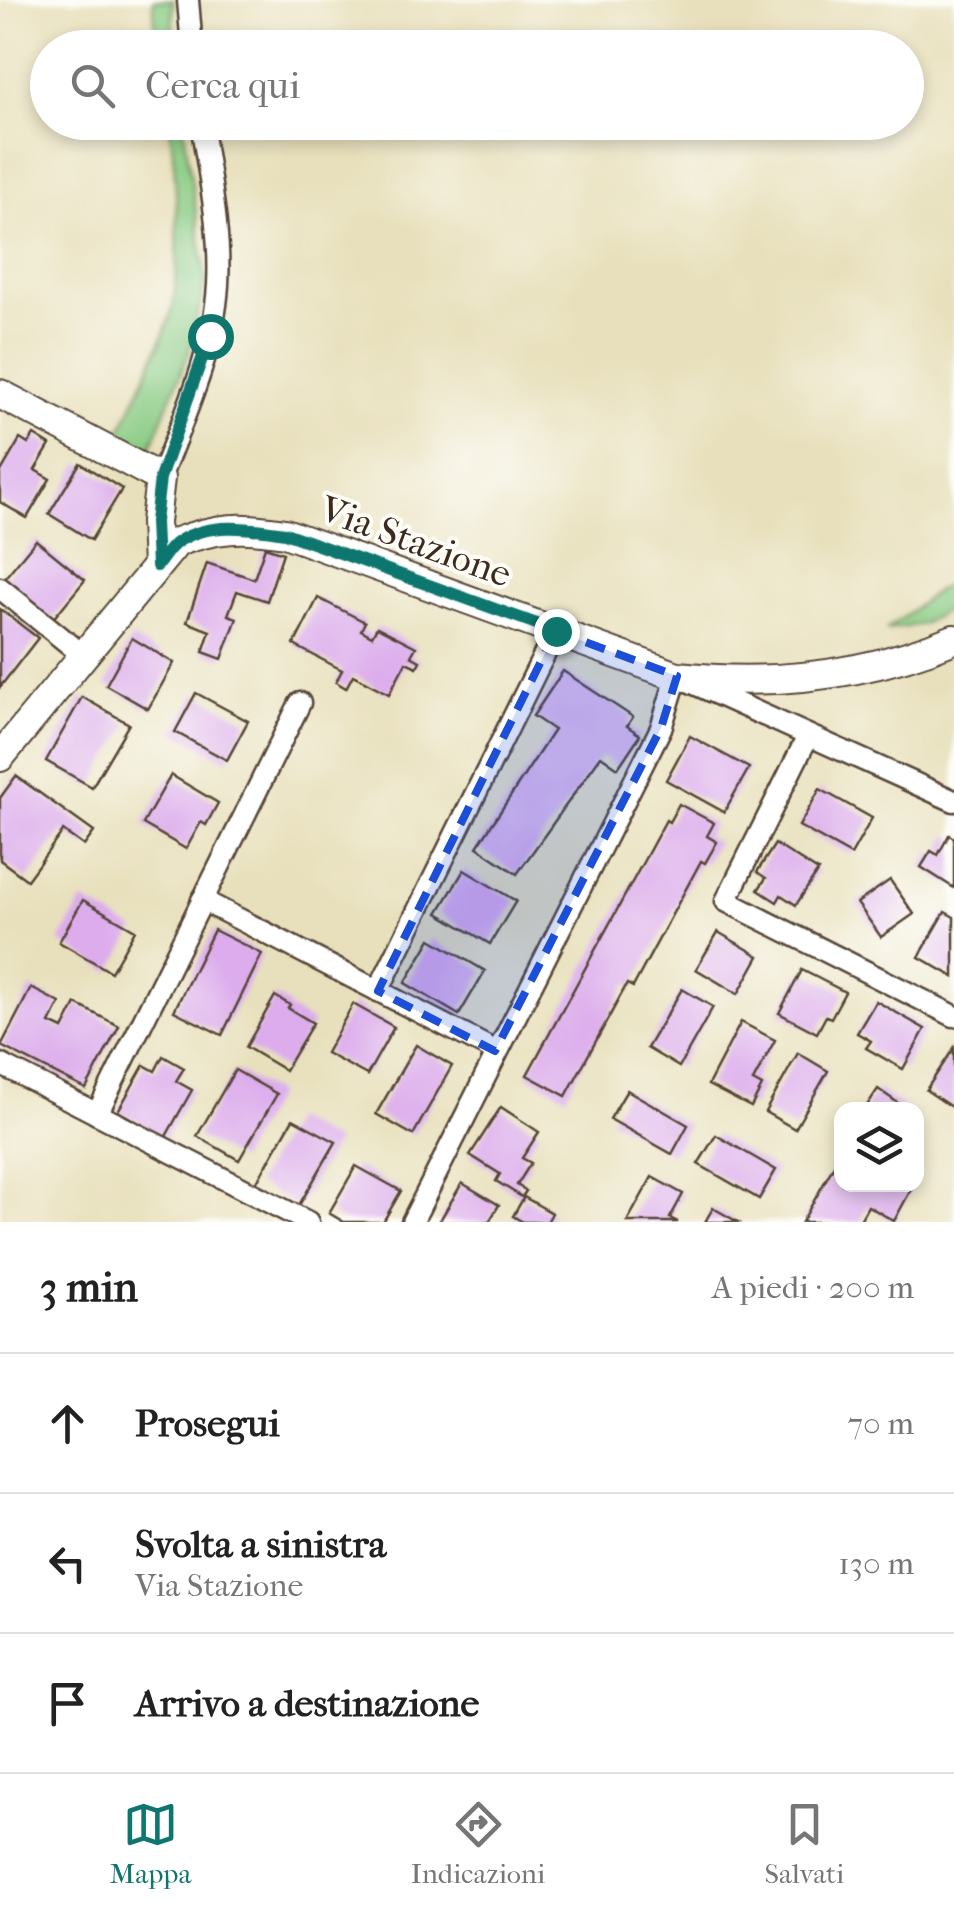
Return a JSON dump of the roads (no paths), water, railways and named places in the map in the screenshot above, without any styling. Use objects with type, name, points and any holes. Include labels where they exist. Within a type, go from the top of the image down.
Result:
[{"type":"street","points":[[188,0],[190,30]]},
{"type":"street","points":[[157,566],[155,522],[160,478],[210,336],[218,285],[216,224],[204,140]]},
{"type":"street","points":[[0,394],[160,478]]},
{"type":"street","name":"Via Stazione","points":[[0,757],[178,542],[211,530],[246,527],[285,533],[677,676],[732,682],[840,673],[954,639]]},
{"type":"street","points":[[0,588],[84,656]]},
{"type":"street","points":[[378,991],[556,631]]},
{"type":"street","points":[[412,1222],[661,728],[677,676],[954,802]]},
{"type":"street","points":[[97,1114],[300,703]]},
{"type":"street","points":[[808,736],[726,901],[954,1016]]},
{"type":"street","points":[[202,900],[496,1051]]},
{"type":"street","points":[[0,1064],[308,1222]]}]
